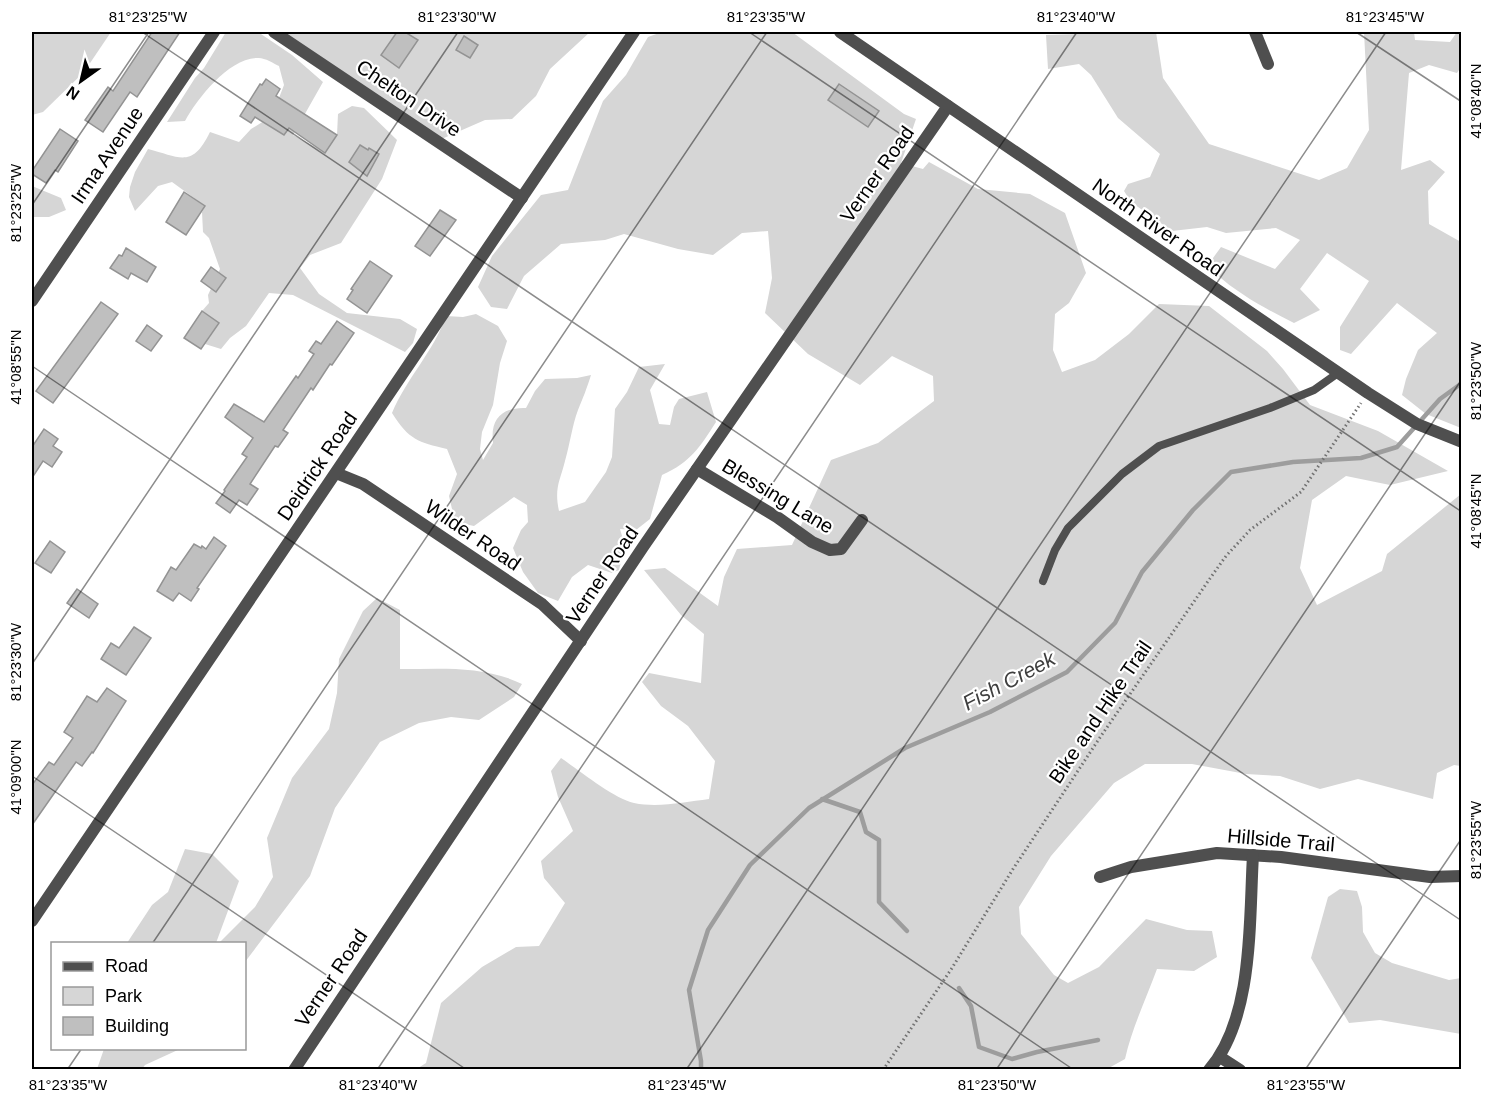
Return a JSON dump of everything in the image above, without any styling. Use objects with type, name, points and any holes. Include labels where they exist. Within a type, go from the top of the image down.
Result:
[{"type":"street","name":"Irma Avenue","points":[[32,301],[214,32]]},
{"type":"street","name":"Chelton Drive","points":[[274,32],[522,198]]},
{"type":"street","name":"Deidrick Road","points":[[32,921],[634,32]]},
{"type":"street","name":"North River Road","points":[[840,32],[1368,393],[1417,424],[1457,441]]},
{"type":"street","points":[[1256,32],[1268,64]]},
{"type":"street","name":"Verner Road","points":[[294,1070],[697,469],[948,106]]},
{"type":"street","name":"Blessing Lane","points":[[697,469],[777,517],[812,542],[830,550],[841,549],[862,520]]},
{"type":"street","name":"Wilder Road","points":[[336,473],[363,484],[542,604],[581,641]]},
{"type":"street","name":"Hillside Trail","points":[[1100,877],[1131,867],[1217,854],[1281,857],[1430,877],[1461,876]]},
{"type":"street","points":[[1209,1070],[1220,1057],[1244,992],[1253,855]]},
{"type":"street","points":[[1220,1057],[1240,1070]]},
{"type":"lane","points":[[1043,581],[1055,550],[1068,528],[1122,474],[1147,454],[1159,446],[1270,408],[1314,390],[1338,373]]},
{"type":"path","name":"Bike and Hike Trail","points":[[883,1070],[952,968],[1018,860],[1221,563],[1250,531],[1292,500],[1309,482],[1368,393]]},
{"type":"green space","points":[[32,32],[111,32],[84,72],[43,112],[32,115]]},
{"type":"green space","points":[[226,32],[258,32],[292,55],[323,82],[293,135],[325,152],[337,135],[338,114],[352,106],[364,108],[397,140],[382,179],[341,243],[310,255],[300,268],[319,294],[347,313],[400,319],[417,329],[413,343],[405,352],[293,295],[269,293],[246,326],[230,338],[221,349],[205,344],[219,323],[202,311],[209,303],[208,295],[220,269],[209,238],[203,232],[202,212],[205,206],[172,182],[158,186],[135,211],[129,197],[135,172],[148,149],[177,157],[191,156],[203,144],[210,132],[239,142],[251,129],[272,116],[284,85],[279,66],[257,58],[246,60],[225,72],[206,91],[185,121],[167,122]]},
{"type":"green space","points":[[274,32],[590,32],[550,69],[536,96],[512,119],[485,120],[437,141]]},
{"type":"green space","points":[[662,32],[792,32],[904,114],[916,119],[901,163],[923,169],[929,162],[978,189],[1030,194],[1065,213],[1086,273],[1069,303],[1055,314],[1053,350],[1062,372],[1095,360],[1129,334],[1159,304],[1209,306],[1267,351],[1310,405],[1378,431],[1448,471],[1390,485],[1346,476],[1312,500],[1300,568],[1317,605],[1382,571],[1387,554],[1461,494],[1461,766],[1454,765],[1437,773],[1433,799],[1358,779],[1320,789],[1280,776],[1246,774],[1192,764],[1145,764],[1114,783],[1051,856],[1019,907],[1021,934],[1054,975],[1068,983],[1099,967],[1146,919],[1187,930],[1212,931],[1217,957],[1194,971],[1157,969],[1135,1025],[1125,1059],[1107,1069],[415,1070],[426,1063],[441,1003],[482,967],[516,947],[539,946],[565,903],[544,878],[541,861],[573,831],[558,797],[551,771],[561,758],[607,790],[634,803],[662,805],[709,799],[715,761],[688,726],[661,706],[642,682],[649,673],[701,683],[704,634],[681,615],[644,570],[665,568],[718,606],[724,577],[737,549],[792,545],[831,460],[878,443],[934,401],[933,376],[892,356],[860,385],[808,354],[765,313],[772,278],[768,231],[742,233],[713,255],[678,249],[624,234],[605,240],[561,244],[524,276],[507,309],[491,307],[478,287],[492,256],[541,195],[568,190],[603,101],[626,75],[648,37]]},
{"type":"green space","points":[[1156,32],[1163,78],[1209,144],[1319,180],[1347,168],[1369,130],[1364,32],[1414,32],[1415,40],[1450,42],[1457,32],[1461,32],[1461,67],[1457,73],[1429,65],[1409,73],[1401,170],[1430,160],[1445,172],[1428,191],[1429,224],[1461,242],[1461,428],[1426,414],[1402,395],[1418,350],[1437,333],[1397,303],[1351,354],[1340,350],[1340,327],[1369,281],[1327,253],[1300,289],[1320,310],[1294,323],[1225,282],[1216,274],[1213,258],[1221,247],[1275,269],[1300,240],[1276,228],[1226,233],[1207,227],[1172,231],[1131,202],[1124,191],[1128,184],[1150,177],[1160,154],[1118,118],[1091,75],[1079,64],[1048,69],[1046,35]]},
{"type":"green space","points":[[32,186],[61,198],[66,210],[49,217],[32,217]]},
{"type":"green space","points":[[476,314],[498,326],[507,341],[500,363],[493,405],[482,432],[480,449],[483,460],[493,443],[494,427],[499,416],[510,410],[526,408],[545,379],[591,375],[576,416],[558,485],[559,511],[585,502],[606,472],[612,457],[615,409],[627,392],[639,367],[665,364],[650,390],[659,424],[670,425],[674,407],[679,399],[707,392],[716,422],[688,459],[662,475],[650,519],[636,530],[620,529],[625,546],[619,570],[612,573],[588,565],[572,577],[558,601],[538,593],[523,572],[513,548],[521,530],[528,522],[527,505],[514,497],[474,526],[455,522],[449,496],[457,474],[447,449],[415,438],[404,429],[392,413],[441,329],[446,316],[463,317]]},
{"type":"green space","points":[[377,598],[400,610],[400,669],[477,671],[522,684],[514,697],[479,720],[451,717],[419,723],[380,742],[335,808],[310,876],[246,961],[246,942],[220,942],[255,907],[273,877],[267,838],[292,778],[329,729],[337,693],[339,659],[363,611]]},
{"type":"green space","points":[[185,849],[212,854],[239,881],[216,942],[128,942],[152,905],[168,892]]},
{"type":"green space","points":[[1340,889],[1357,891],[1362,907],[1363,932],[1375,953],[1392,963],[1449,980],[1461,978],[1461,1034],[1380,1020],[1349,1023],[1311,958],[1328,897]]},
{"type":"green space","points":[[103,1050],[178,1050],[145,1065],[142,1069],[97,1069]]},
{"type":"building","points":[[152,32],[180,32],[137,97],[130,92],[103,132],[85,120],[108,87],[113,91]]},
{"type":"building","points":[[397,32],[405,32],[418,40],[399,68],[381,55]]},
{"type":"building","points":[[464,36],[478,45],[470,58],[456,50]]},
{"type":"building","points":[[266,79],[280,89],[276,96],[337,135],[325,153],[289,128],[284,135],[255,117],[251,123],[240,116],[260,84],[262,85]]},
{"type":"building","points":[[839,84],[879,111],[868,127],[828,100]]},
{"type":"building","points":[[60,129],[78,141],[58,172],[55,170],[46,183],[32,174],[32,171]]},
{"type":"building","points":[[360,145],[379,154],[367,176],[349,162]]},
{"type":"building","points":[[184,192],[205,206],[186,235],[166,222]]},
{"type":"building","points":[[440,210],[456,220],[430,256],[415,246]]},
{"type":"building","points":[[126,248],[156,267],[147,282],[131,273],[128,279],[110,268],[119,255],[122,256]]},
{"type":"building","points":[[370,261],[392,276],[367,313],[347,299]]},
{"type":"building","points":[[211,267],[226,278],[216,292],[201,281]]},
{"type":"building","points":[[101,302],[118,314],[53,403],[36,391]]},
{"type":"building","points":[[202,311],[219,323],[201,349],[184,338]]},
{"type":"building","points":[[337,321],[354,333],[313,390],[311,388],[283,430],[288,433],[278,447],[275,446],[250,484],[258,489],[247,505],[239,500],[230,513],[216,503],[247,457],[242,454],[253,438],[225,417],[234,404],[264,422],[314,354],[309,351],[316,341],[321,344]]},
{"type":"building","points":[[147,325],[162,336],[151,351],[136,341]]},
{"type":"building","points":[[44,429],[58,439],[53,446],[62,452],[52,467],[43,461],[32,478],[32,447]]},
{"type":"building","points":[[214,537],[226,546],[197,588],[199,589],[191,601],[179,593],[173,601],[157,591],[171,567],[176,570],[194,544],[206,549]]},
{"type":"building","points":[[50,541],[65,552],[51,573],[35,563]]},
{"type":"building","points":[[77,589],[98,604],[89,618],[67,603]]},
{"type":"building","points":[[134,627],[151,638],[126,675],[101,659],[111,643],[119,648]]},
{"type":"building","points":[[107,688],[126,701],[93,753],[82,766],[76,762],[32,825],[32,785],[49,762],[54,765],[73,738],[64,732],[87,696],[97,702]]},
{"type":"waterway","name":"Fish Creek","points":[[701,1070],[689,990],[708,930],[750,865],[809,808],[905,748],[990,712],[1067,672],[1115,623],[1142,572],[1193,510],[1231,472],[1293,462],[1361,458],[1397,447],[1440,399],[1462,383]]},
{"type":"waterway","points":[[822,799],[860,812],[866,832],[879,840],[879,902],[907,931]]},
{"type":"waterway","points":[[959,988],[971,1006],[979,1047],[1012,1059],[1098,1040]]}]
